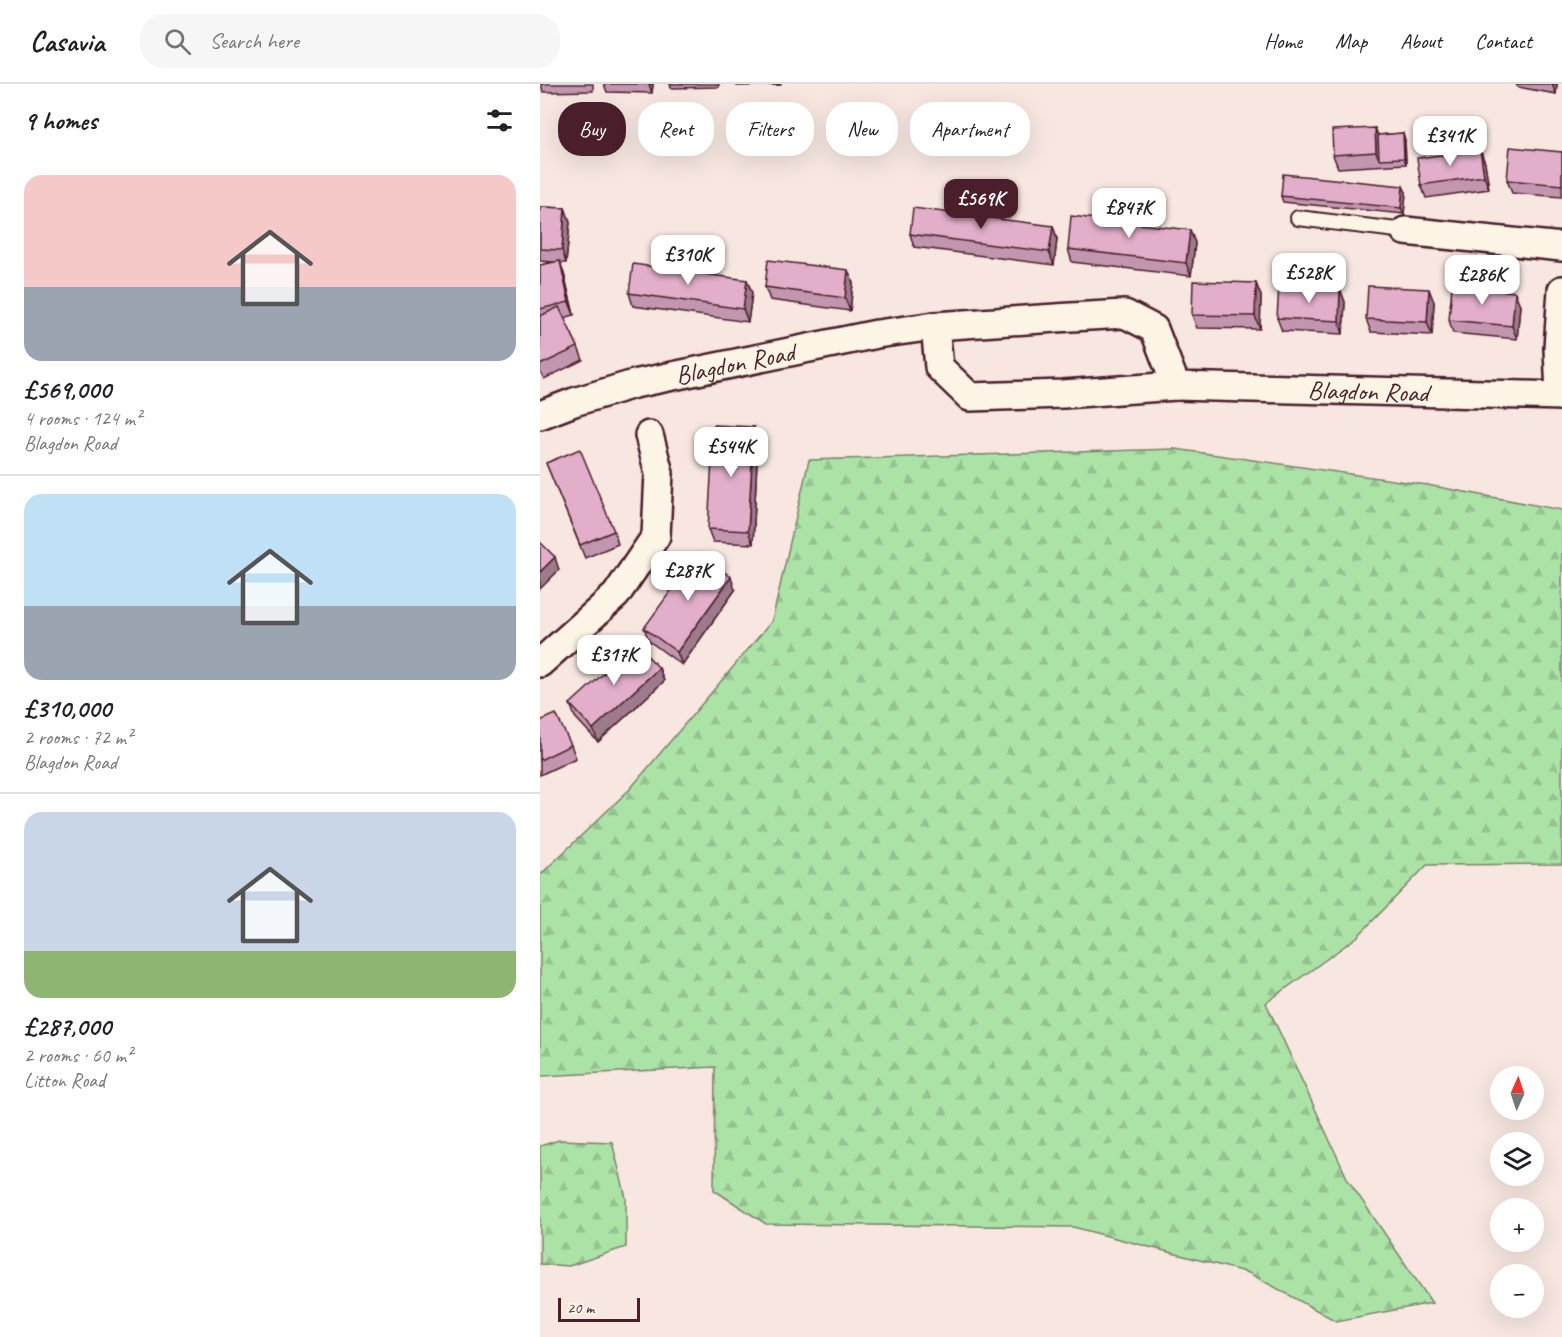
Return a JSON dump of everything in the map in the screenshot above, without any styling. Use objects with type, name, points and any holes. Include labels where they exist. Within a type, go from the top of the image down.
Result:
[{"type":"street","points":[[1405,231],[1562,247]]},
{"type":"street","points":[[1561,396],[1558,348],[1562,290]]},
{"type":"street","name":"Blagdon Road","points":[[540,415],[634,384],[877,334],[935,326],[1125,315],[1154,328],[1176,386]]},
{"type":"street","name":"Blagdon Road","points":[[935,326],[939,367],[970,397],[1063,394],[1176,386],[1561,396]]},
{"type":"street","points":[[540,663],[616,595],[656,536],[659,473],[649,435]]},
{"type":"lane","points":[[1298,219],[1405,231]]},
{"type":"green space","points":[[1175,449],[1427,485],[1562,510],[1562,864],[1427,865],[1357,937],[1266,1003],[1348,1180],[1432,1303],[1336,1321],[1249,1273],[1073,1227],[766,1224],[714,1190],[715,1067],[542,1076],[540,1074],[540,875],[630,789],[772,621],[809,460]]},
{"type":"green space","points":[[559,1140],[612,1142],[626,1198],[626,1247],[569,1266],[540,1264],[540,1146]]},
{"type":"building","points":[[1375,128],[1376,152],[1333,155],[1332,130]]},
{"type":"building","points":[[1403,133],[1404,158],[1379,159],[1378,135]]},
{"type":"building","points":[[1510,147],[1562,152],[1562,185],[1507,180]]},
{"type":"building","points":[[1480,150],[1484,176],[1421,185],[1417,158]]},
{"type":"building","points":[[1283,174],[1403,186],[1401,208],[1281,196]]},
{"type":"building","points":[[540,207],[565,208],[562,250],[540,249]]},
{"type":"building","points":[[913,208],[1053,226],[1049,252],[910,234]]},
{"type":"building","points":[[1071,216],[1190,230],[1186,263],[1068,249]]},
{"type":"building","points":[[768,260],[848,270],[845,298],[765,287]]},
{"type":"building","points":[[560,261],[569,302],[540,309],[540,265]]},
{"type":"building","points":[[633,264],[747,280],[743,309],[629,293]]},
{"type":"building","points":[[1193,281],[1256,283],[1255,316],[1192,315]]},
{"type":"building","points":[[1279,286],[1340,289],[1339,321],[1277,318]]},
{"type":"building","points":[[1368,286],[1429,289],[1427,322],[1366,319]]},
{"type":"building","points":[[1452,286],[1515,292],[1512,326],[1449,320]]},
{"type":"building","points":[[559,307],[578,347],[540,365],[540,316]]},
{"type":"building","points":[[714,425],[754,427],[748,531],[708,529]]},
{"type":"building","points":[[580,449],[614,531],[580,545],[546,463]]},
{"type":"building","points":[[540,542],[555,557],[540,572]]},
{"type":"building","points":[[698,553],[731,577],[677,652],[644,628]]},
{"type":"building","points":[[636,644],[659,668],[593,729],[570,704]]},
{"type":"building","points":[[556,714],[571,745],[540,760],[540,721]]}]
